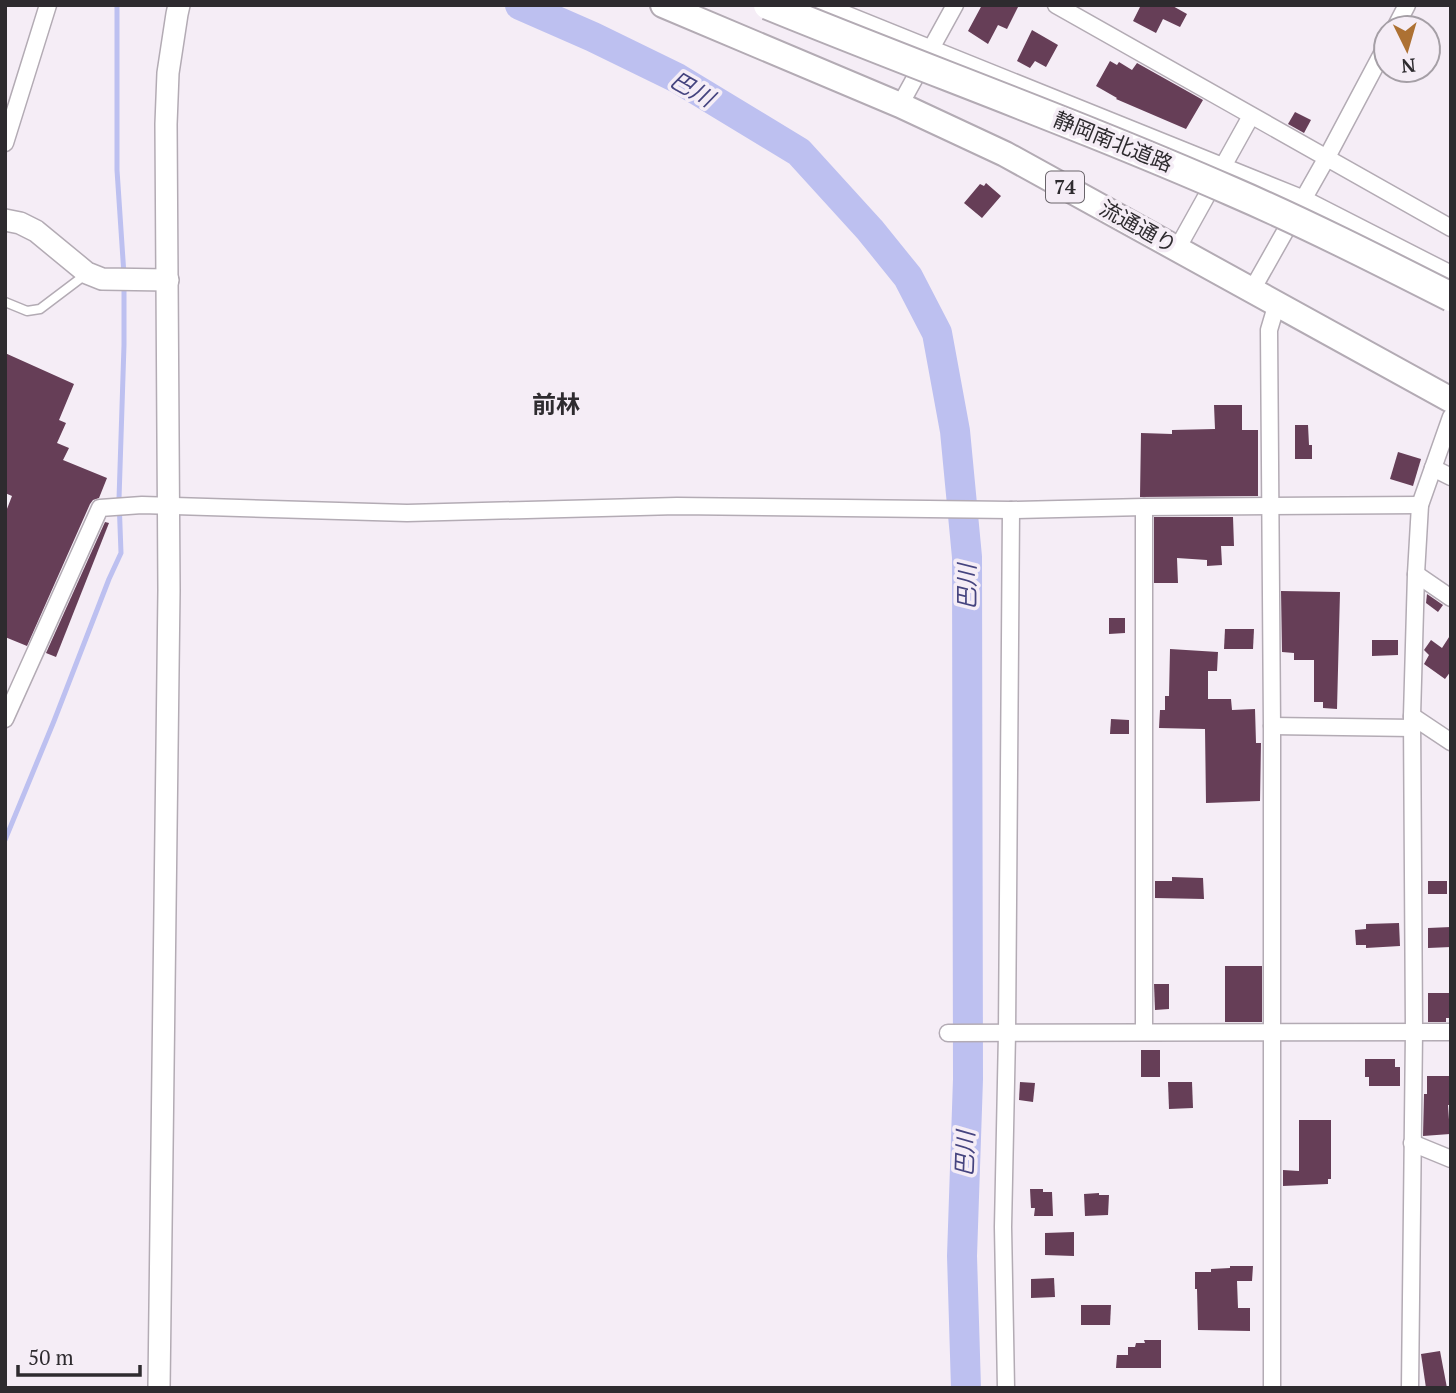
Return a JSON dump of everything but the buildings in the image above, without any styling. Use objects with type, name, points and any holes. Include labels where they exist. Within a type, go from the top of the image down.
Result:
[{"type":"highway","name":"静岡南北道路","points":[[768,5],[1233,191],[1374,257],[1451,297]]},
{"type":"highway","name":"静岡南北道路","points":[[791,5],[1174,157],[1378,249],[1451,287]]},
{"type":"main road","name":"流通通り","points":[[671,7],[900,105],[1004,154],[1451,400]]},
{"type":"street","points":[[5,144],[48,5]]},
{"type":"street","points":[[159,1388],[168,740],[166,124],[168,73],[179,5]]},
{"type":"street","points":[[823,5],[1304,200],[1451,274]]},
{"type":"street","points":[[900,105],[955,5]]},
{"type":"street","points":[[1056,5],[1451,228]]},
{"type":"street","points":[[1252,290],[1372,72]]},
{"type":"street","points":[[1177,249],[1251,116]]},
{"type":"street","points":[[5,220],[20,223],[36,231],[94,276],[141,281],[168,279]]},
{"type":"street","points":[[1272,1388],[1269,330],[1277,303]]},
{"type":"street","points":[[1410,1388],[1416,574],[1420,505],[1449,425]]},
{"type":"street","points":[[1433,468],[1451,477]]},
{"type":"street","points":[[5,719],[11,690],[100,508],[113,506],[407,513],[677,506],[1011,510],[1420,505]]},
{"type":"street","points":[[1144,507],[1144,1032]]},
{"type":"street","points":[[1006,1388],[1003,1227],[1011,510]]},
{"type":"street","points":[[1416,574],[1451,598]]},
{"type":"street","points":[[1272,726],[1413,722],[1451,742]]},
{"type":"street","points":[[948,1033],[1451,1032]]},
{"type":"street","points":[[1412,1143],[1451,1159]]},
{"type":"lane","points":[[5,302],[27,311],[40,309],[94,276]]},
{"type":"waterway","points":[[117,5],[117,170],[124,275]]},
{"type":"waterway","name":"巴川","points":[[520,5],[677,78],[799,152],[870,230],[908,277],[937,333],[955,431],[967,557],[968,1079],[962,1256],[966,1388]]},
{"type":"waterway","points":[[5,840],[121,553],[119,499],[124,285]]},
{"type":"district","name":"前林","points":[[556,405]]}]
